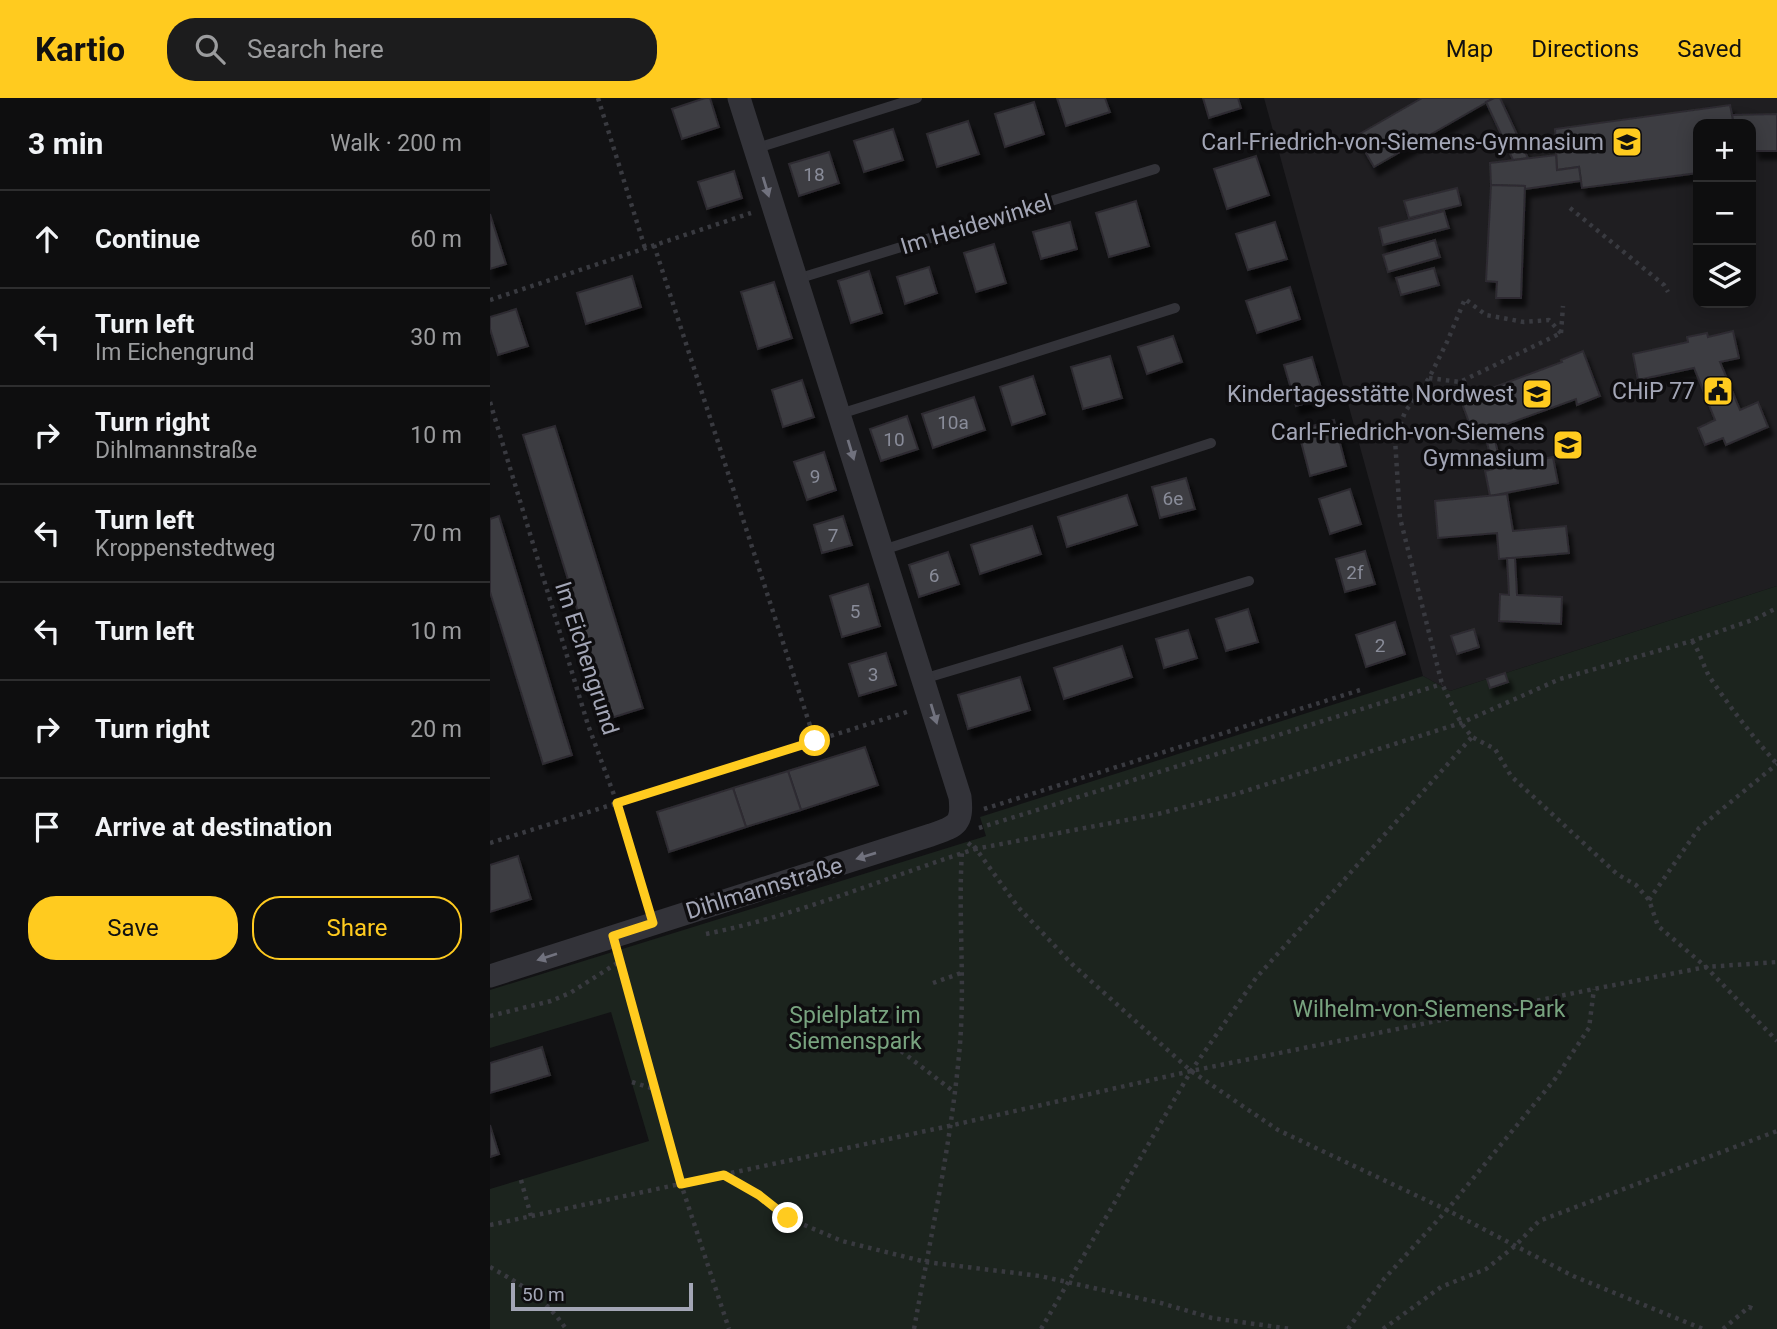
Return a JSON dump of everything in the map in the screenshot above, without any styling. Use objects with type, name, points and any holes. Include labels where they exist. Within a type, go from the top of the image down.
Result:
[{"type":"street","points":[[739,98],[960,797],[962,824]]},
{"type":"street","name":"Dihlmannstraße","points":[[490,976],[962,824]]},
{"type":"lane","points":[[754,149],[917,98]]},
{"type":"lane","name":"Im Heidewinkel","points":[[797,279],[1155,169]]},
{"type":"lane","points":[[840,414],[1175,308]]},
{"type":"lane","points":[[883,550],[1211,443]]},
{"type":"lane","points":[[923,679],[1249,581]]},
{"type":"path","points":[[598,98],[645,248]]},
{"type":"path","points":[[490,300],[772,205]]},
{"type":"path","points":[[1570,208],[1664,285],[1668,292]]},
{"type":"path","points":[[654,245],[815,741]]},
{"type":"path","points":[[1561,334],[1549,320],[1524,322],[1486,315],[1465,299],[1429,378],[1405,412],[1395,439],[1400,517],[1442,684],[1461,723],[1472,737],[1495,749],[1511,776],[1617,874],[1636,885],[1649,900],[1658,926],[1706,967],[1777,1041]]},
{"type":"path","points":[[1561,334],[1563,306]]},
{"type":"path","points":[[1429,378],[1460,382],[1561,334]]},
{"type":"path","name":"Im Eichengrund","points":[[490,402],[588,725],[617,803],[653,923]]},
{"type":"path","points":[[698,935],[736,928],[839,898],[975,849],[1135,818],[1239,793],[1461,723],[1560,679],[1692,641],[1755,619],[1777,608]]},
{"type":"path","points":[[1649,900],[1699,828],[1777,764],[1748,732],[1727,702],[1707,672],[1692,641]]},
{"type":"path","points":[[962,824],[982,827],[1442,684]]},
{"type":"path","points":[[962,824],[1360,690]]},
{"type":"path","points":[[490,843],[931,704]]},
{"type":"path","points":[[1041,1329],[1191,1071],[1256,978],[1472,737]]},
{"type":"path","points":[[962,824],[975,849],[1018,907],[1073,964],[1191,1071],[1278,1130],[1447,1210],[1573,1276],[1703,1329]]},
{"type":"path","points":[[914,1329],[949,1126],[960,1044],[959,897],[962,838],[975,849]]},
{"type":"path","points":[[613,936],[681,1184],[729,1329]]},
{"type":"path","points":[[490,1016],[551,1001],[593,979],[631,954]]},
{"type":"path","points":[[490,1225],[1191,1071],[1706,967],[1777,962]]},
{"type":"path","points":[[933,983],[961,972]]},
{"type":"path","points":[[1348,1329],[1384,1279],[1447,1210],[1555,1079],[1589,1028],[1594,989]]},
{"type":"path","points":[[901,1051],[954,1091]]},
{"type":"path","points":[[632,1082],[655,1089]]},
{"type":"path","points":[[1383,1329],[1441,1287],[1486,1269],[1515,1246],[1539,1221],[1777,1131]]},
{"type":"path","points":[[724,1175],[759,1195],[788,1218],[842,1241],[926,1262],[1040,1276],[1161,1303],[1212,1318],[1291,1329]]},
{"type":"path","points":[[521,1180],[531,1216]]},
{"type":"path","points":[[490,1267],[529,1289],[554,1311],[566,1329]]},
{"type":"path","points":[[1724,1329],[1749,1307],[1755,1310]]},
{"type":"path","points":[[1678,1329],[1682,1322]]},
{"type":"shaded area","name":"Carl-Friedrich-von-Siemens Gymnasium","points":[[1264,98],[1777,98],[1777,586],[1450,691],[1423,676]]},
{"type":"green space","name":"Wilhelm-von-Siemens-Park","points":[[1777,586],[1777,1329],[490,1329],[490,1189],[649,1141],[611,1012],[490,1048],[490,990],[986,836],[980,817],[1423,676],[1450,691]]},
{"type":"building","points":[[710,98],[719,127],[682,139],[672,109]]},
{"type":"building","points":[[1057,98],[1105,98],[1110,112],[1066,126]]},
{"type":"building","points":[[1203,98],[1238,98],[1241,108],[1209,118]]},
{"type":"building","points":[[1422,98],[1494,98],[1374,167],[1356,136]]},
{"type":"building","points":[[1500,98],[1528,158],[1513,160],[1486,102]]},
{"type":"building","points":[[1034,102],[1044,134],[1005,147],[995,114]]},
{"type":"building","name":"Carl-Friedrich-von-Siemens-Gymnasium","points":[[1730,105],[1733,119],[1693,119],[1693,174],[1582,188],[1579,167],[1557,170],[1555,129]]},
{"type":"building","points":[[1777,114],[1777,151],[1756,151],[1756,119],[1733,119],[1732,115]]},
{"type":"building","points":[[968,121],[979,154],[937,167],[927,134]]},
{"type":"building","points":[[893,129],[903,160],[864,172],[854,141]]},
{"type":"building","points":[[829,152],[839,183],[799,196],[789,164]]},
{"type":"building","points":[[1556,155],[1557,170],[1579,167],[1581,181],[1525,189],[1525,186],[1491,185],[1490,163]]},
{"type":"building","points":[[1256,156],[1269,195],[1227,209],[1214,169]]},
{"type":"building","points":[[734,171],[742,198],[707,209],[698,182]]},
{"type":"building","points":[[1491,185],[1525,186],[1521,298],[1496,298],[1497,282],[1486,281]]},
{"type":"building","points":[[1457,188],[1461,205],[1409,218],[1404,201]]},
{"type":"building","points":[[1136,201],[1149,246],[1109,257],[1096,213]]},
{"type":"building","points":[[1444,211],[1449,228],[1383,245],[1379,228]]},
{"type":"building","points":[[490,214],[506,264],[490,269]]},
{"type":"building","points":[[1070,222],[1077,249],[1041,259],[1033,232]]},
{"type":"building","points":[[1275,222],[1287,259],[1248,270],[1236,234]]},
{"type":"building","points":[[1435,240],[1440,257],[1388,272],[1383,255]]},
{"type":"building","points":[[994,244],[1006,283],[976,292],[964,253]]},
{"type":"building","points":[[929,267],[937,293],[905,304],[897,277]]},
{"type":"building","points":[[1434,268],[1439,285],[1401,295],[1396,278]]},
{"type":"building","points":[[869,271],[882,313],[851,323],[838,281]]},
{"type":"building","points":[[632,276],[641,307],[586,324],[577,293]]},
{"type":"building","points":[[774,282],[792,338],[758,349],[741,292]]},
{"type":"building","points":[[1290,287],[1300,319],[1257,333],[1246,301]]},
{"type":"building","points":[[516,309],[528,346],[498,355],[490,329],[490,317]]},
{"type":"building","name":"CHiP 77","points":[[1733,331],[1739,358],[1720,362],[1740,410],[1758,402],[1768,427],[1726,445],[1723,438],[1705,445],[1698,428],[1715,420],[1694,368],[1638,380],[1633,354],[1688,342],[1687,337],[1707,333],[1708,337]]},
{"type":"building","points":[[1173,336],[1182,362],[1147,374],[1138,347]]},
{"type":"building","name":"Kindertagesstätte Nordwest","points":[[1583,351],[1600,396],[1577,405],[1576,399],[1474,436],[1459,395],[1469,391],[1471,395],[1476,394],[1562,362],[1561,360]]},
{"type":"building","points":[[1110,356],[1122,398],[1083,409],[1071,367]]},
{"type":"building","points":[[1312,357],[1324,398],[1296,406],[1284,365]]},
{"type":"building","points":[[1033,376],[1045,414],[1012,425],[1000,387]]},
{"type":"building","points":[[802,380],[814,417],[783,427],[772,390]]},
{"type":"building","points":[[974,397],[985,430],[933,448],[922,414]]},
{"type":"building","points":[[907,416],[918,449],[881,461],[870,429]]},
{"type":"building","points":[[1334,420],[1346,466],[1310,476],[1298,430]]},
{"type":"building","points":[[555,426],[643,708],[611,718],[523,435]]},
{"type":"building","points":[[1492,430],[1502,467],[1553,457],[1558,483],[1490,496],[1485,471],[1493,469],[1485,433]]},
{"type":"building","points":[[824,452],[836,490],[807,500],[794,462]]},
{"type":"building","points":[[1186,478],[1195,509],[1160,518],[1152,487]]},
{"type":"building","points":[[1350,489],[1361,524],[1330,534],[1319,499]]},
{"type":"building","points":[[1507,494],[1513,531],[1566,526],[1569,553],[1499,559],[1497,533],[1438,538],[1435,501]]},
{"type":"building","points":[[1127,495],[1137,525],[1067,547],[1058,517]]},
{"type":"building","points":[[499,516],[572,755],[543,764],[490,592],[490,519]]},
{"type":"building","points":[[843,516],[852,545],[822,553],[814,525]]},
{"type":"building","points":[[1032,526],[1041,554],[980,574],[971,545]]},
{"type":"building","points":[[1365,551],[1375,584],[1345,592],[1336,559]]},
{"type":"building","points":[[948,552],[959,584],[919,597],[909,565]]},
{"type":"building","points":[[1507,558],[1515,558],[1517,595],[1562,597],[1561,624],[1499,621],[1500,594],[1509,595]]},
{"type":"building","points":[[868,584],[880,626],[842,637],[830,596]]},
{"type":"building","points":[[1248,609],[1258,642],[1226,651],[1216,619]]},
{"type":"building","points":[[1395,622],[1405,654],[1366,667],[1356,635]]},
{"type":"building","points":[[1474,629],[1479,647],[1457,654],[1451,636]]},
{"type":"building","points":[[1188,630],[1197,658],[1164,668],[1156,639]]},
{"type":"building","points":[[1122,646],[1132,677],[1064,699],[1054,668]]},
{"type":"building","points":[[886,653],[896,685],[859,696],[849,664]]},
{"type":"building","points":[[1505,673],[1508,682],[1490,688],[1487,679]]},
{"type":"building","points":[[1020,677],[1030,710],[968,729],[958,695]]},
{"type":"building","points":[[865,747],[878,785],[801,810],[788,771]]},
{"type":"building","points":[[788,771],[801,810],[746,827],[733,788]]},
{"type":"building","points":[[733,788],[746,827],[669,852],[657,812]]},
{"type":"building","points":[[518,856],[531,899],[490,912],[490,865]]},
{"type":"building","points":[[542,1047],[550,1075],[490,1093],[490,1063]]},
{"type":"building","points":[[490,1125],[499,1154],[490,1157]]},
{"type":"place","name":"Carl-Friedrich-von-Siemens-Gymnasium","points":[[1627,142]]},
{"type":"place","name":"CHiP 77","points":[[1718,391]]},
{"type":"place","name":"Kindertagesstätte Nordwest","points":[[1537,394]]},
{"type":"place","name":"Carl-Friedrich-von-Siemens Gymnasium","points":[[1568,445]]},
{"type":"route","points":[[788,1218],[759,1195],[724,1175],[681,1184],[613,936],[653,923],[617,803],[815,741]]},
{"type":"park label","name":"Spielplatz im Siemenspark","points":[[855,1028]]}]
